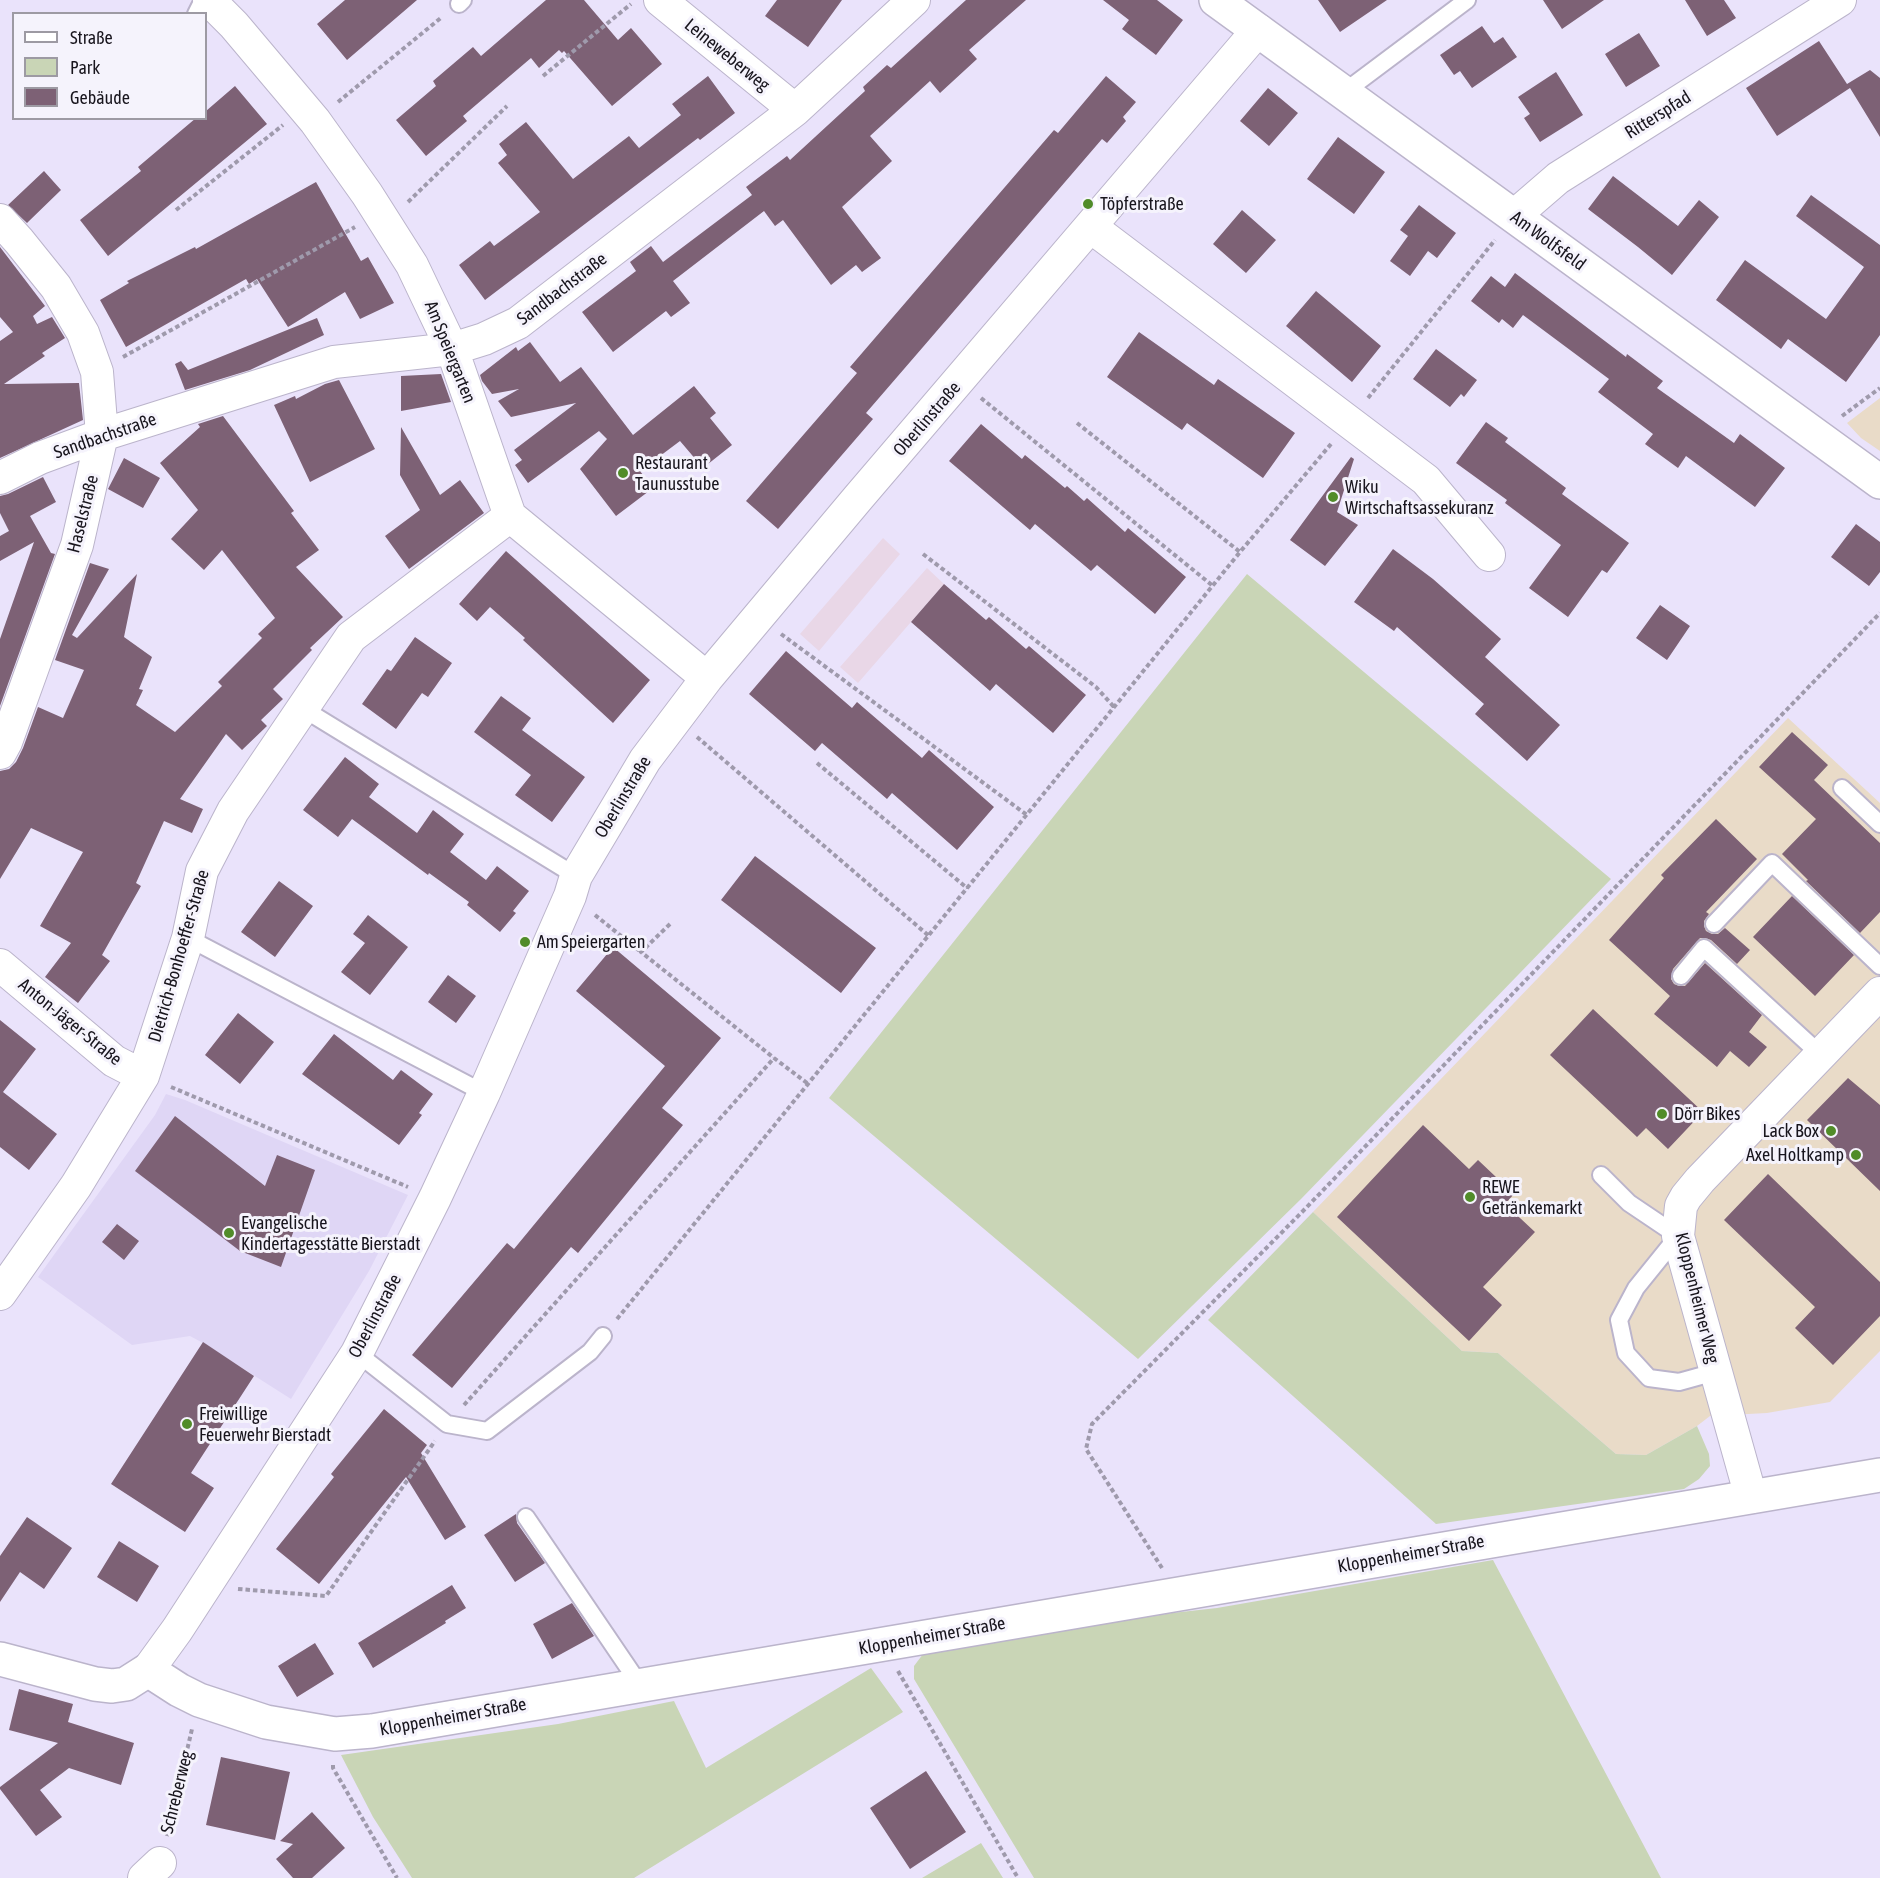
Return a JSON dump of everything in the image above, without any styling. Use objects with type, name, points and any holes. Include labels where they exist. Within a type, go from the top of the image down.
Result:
[{"type":"street","name":"Am Speiergarten","points":[[209,0],[234,25],[310,114],[367,194],[412,265],[452,349],[510,516]]},
{"type":"street","name":"Leineweberweg","points":[[660,0],[795,110]]},
{"type":"street","name":"Sandbachstraße","points":[[0,478],[40,458],[102,435],[334,362],[452,349],[484,339],[518,323],[795,110],[914,0]]},
{"type":"street","name":"Ritterspfad","points":[[1514,216],[1558,178],[1799,11],[1840,0]]},
{"type":"street","name":"Am Wolfsfeld","points":[[1240,11],[1343,93],[1880,482]]},
{"type":"street","name":"Oberlinstraße","points":[[148,1670],[177,1630],[357,1353],[435,1198],[484,1093],[573,886],[645,760],[707,678],[1091,227],[1240,11]]},
{"type":"street","name":"Haselstraße","points":[[0,220],[56,287],[83,333],[97,372],[102,435],[77,545],[0,753]]},
{"type":"street","points":[[1091,227],[1426,480],[1489,555]]},
{"type":"street","points":[[510,516],[707,678]]},
{"type":"street","name":"Dietrich-Bonhoeffer-Straße","points":[[0,1294],[76,1186],[143,1076],[188,938],[202,871],[233,811],[351,637],[510,516]]},
{"type":"street","name":"Anton-Jäger-Straße","points":[[0,964],[114,1061],[143,1076]]},
{"type":"street","name":"Kloppenheimer Weg","points":[[1751,1497],[1678,1236],[1679,1215],[1686,1197],[1700,1180],[1880,993]]},
{"type":"street","name":"Kloppenheimer Straße","points":[[148,1670],[199,1700],[266,1722],[335,1734],[372,1731],[1880,1475]]},
{"type":"street","points":[[0,1659],[95,1684],[112,1686],[126,1684],[148,1670]]},
{"type":"lane","points":[[1343,93],[1467,0]]},
{"type":"lane","points":[[303,708],[573,886]]},
{"type":"lane","points":[[1842,788],[1880,824]]},
{"type":"lane","points":[[1714,924],[1772,863],[1880,966]]},
{"type":"lane","points":[[188,938],[484,1093]]},
{"type":"lane","points":[[1681,975],[1704,948],[1821,1055]]},
{"type":"lane","points":[[1600,1175],[1629,1203],[1678,1236],[1636,1288],[1619,1320],[1626,1353],[1649,1378],[1679,1382],[1715,1372]]},
{"type":"lane","points":[[357,1353],[447,1424],[487,1431],[590,1352],[603,1336]]},
{"type":"lane","points":[[526,1517],[640,1685]]},
{"type":"path","points":[[543,76],[636,0]]},
{"type":"path","points":[[176,210],[461,2]]},
{"type":"path","points":[[97,372],[382,218],[507,106]]},
{"type":"path","points":[[603,1336],[1240,552],[1349,422],[1514,216]]},
{"type":"path","points":[[960,381],[1213,586]]},
{"type":"path","points":[[1820,438],[1847,412],[1880,388]]},
{"type":"path","points":[[1077,423],[1240,552]]},
{"type":"path","points":[[923,554],[1095,687],[1114,707]]},
{"type":"path","points":[[1178,1594],[1086,1449],[1092,1424],[1303,1211],[1880,613]]},
{"type":"path","points":[[759,617],[1027,815]]},
{"type":"path","points":[[676,719],[929,936]]},
{"type":"path","points":[[817,763],[967,888]]},
{"type":"path","points":[[573,886],[641,952],[807,1083]]},
{"type":"path","points":[[641,952],[670,924]]},
{"type":"path","points":[[204,1587],[326,1596],[447,1424],[774,1058]]},
{"type":"path","points":[[143,1076],[435,1198]]},
{"type":"path","points":[[882,1644],[1018,1878]]},
{"type":"path","name":"Schreberweg","points":[[152,1870],[199,1700]]},
{"type":"path","points":[[335,1734],[333,1768],[397,1878]]},
{"type":"shaded area","points":[[1880,398],[1880,451],[1861,438],[1847,423]]},
{"type":"shaded area","points":[[883,538],[900,554],[819,651],[800,634]]},
{"type":"shaded area","points":[[927,568],[944,584],[858,683],[840,667]]},
{"type":"shaded area","points":[[1788,718],[1880,803],[1880,1351],[1830,1402],[1767,1413],[1710,1416],[1646,1455],[1616,1454],[1498,1353],[1462,1351],[1313,1212]]},
{"type":"shaded area","name":"Evangelische Kindertagesstätte Bierstadt","points":[[166,1094],[408,1195],[369,1271],[291,1399],[190,1336],[132,1345],[38,1277],[155,1115]]},
{"type":"green space","points":[[1247,574],[1611,879],[1301,1199],[1138,1359],[829,1098]]},
{"type":"green space","points":[[1313,1212],[1462,1351],[1498,1353],[1616,1454],[1646,1455],[1697,1426],[1709,1454],[1710,1466],[1699,1479],[1684,1489],[1436,1524],[1208,1320]]},
{"type":"green space","points":[[1493,1560],[1661,1878],[1034,1878],[914,1679],[914,1666],[923,1654],[1172,1613],[1217,1608]]},
{"type":"green space","points":[[871,1668],[903,1712],[634,1878],[412,1878],[373,1817],[341,1755],[558,1724],[674,1701],[706,1768]]},
{"type":"green space","points":[[981,1843],[1003,1878],[922,1878]]},
{"type":"building","points":[[345,0],[417,0],[347,60],[317,24]]},
{"type":"building","points":[[546,0],[584,0],[618,40],[631,28],[662,64],[612,106],[564,51],[562,53],[559,50],[539,68],[531,58],[463,116],[467,121],[426,156],[396,120],[436,86],[433,81],[473,47],[481,56]]},
{"type":"building","points":[[777,0],[842,0],[808,47],[765,16]]},
{"type":"building","points":[[966,0],[1026,0],[969,50],[977,59],[940,93],[930,81],[870,136],[892,161],[842,207],[881,258],[862,272],[856,265],[831,285],[783,220],[775,226],[764,211],[673,281],[690,303],[671,317],[666,311],[613,352],[582,312],[636,271],[630,262],[651,246],[663,262],[752,195],[746,187],[787,156],[790,160],[865,91],[863,87],[887,65],[891,68]]},
{"type":"building","points":[[1103,0],[1157,0],[1183,20],[1156,55],[1122,29],[1129,20]]},
{"type":"building","points":[[1318,0],[1387,0],[1340,32]]},
{"type":"building","points":[[1543,0],[1604,0],[1562,29]]},
{"type":"building","points":[[1685,0],[1724,0],[1736,18],[1707,36]]},
{"type":"building","points":[[1482,26],[1494,43],[1503,37],[1517,57],[1472,88],[1460,71],[1454,75],[1440,55]]},
{"type":"building","points":[[1639,33],[1660,66],[1626,87],[1605,54]]},
{"type":"building","points":[[1819,41],[1847,84],[1870,70],[1880,78],[1880,137],[1850,88],[1777,136],[1746,88]]},
{"type":"building","points":[[1556,72],[1583,115],[1540,142],[1524,118],[1530,114],[1518,97]]},
{"type":"building","points":[[708,76],[735,113],[700,140],[698,138],[485,300],[459,265],[490,241],[494,246],[540,212],[498,163],[507,155],[499,144],[526,122],[573,179],[629,136],[639,148],[681,115],[672,104]]},
{"type":"building","points":[[1106,76],[1136,102],[1123,117],[1126,121],[1107,143],[1102,139],[866,413],[873,419],[778,529],[746,501],[857,373],[850,367],[1054,130],[1058,133]]},
{"type":"building","points":[[235,86],[267,124],[108,256],[80,220],[141,171],[138,167],[194,120],[207,120],[207,110]]},
{"type":"building","points":[[1268,88],[1298,113],[1269,146],[1240,121]]},
{"type":"building","points":[[1338,137],[1385,172],[1354,214],[1307,179]]},
{"type":"building","points":[[44,171],[61,190],[27,223],[8,205]]},
{"type":"building","points":[[1613,176],[1678,226],[1699,200],[1719,217],[1672,275],[1588,209]]},
{"type":"building","points":[[316,182],[361,261],[368,257],[394,303],[360,319],[345,292],[288,327],[257,279],[249,284],[246,279],[126,347],[100,300],[129,283],[127,281],[195,247],[196,249]]},
{"type":"building","points":[[1811,195],[1880,245],[1880,335],[1846,382],[1788,339],[1781,349],[1716,300],[1745,260],[1826,319],[1864,267],[1796,216]]},
{"type":"building","points":[[1419,205],[1456,233],[1437,258],[1428,251],[1410,276],[1390,261],[1408,236],[1400,230]]},
{"type":"building","points":[[1242,210],[1276,240],[1246,273],[1213,244]]},
{"type":"building","points":[[0,247],[45,306],[33,316],[37,324],[52,317],[65,338],[42,353],[45,356],[4,384],[79,383],[83,420],[0,458],[0,341],[13,332],[0,317]]},
{"type":"building","points":[[1515,273],[1626,357],[1627,354],[1663,381],[1657,388],[1734,443],[1740,434],[1785,468],[1755,507],[1686,456],[1678,468],[1645,444],[1653,434],[1598,392],[1609,379],[1523,315],[1513,328],[1502,319],[1499,323],[1471,301],[1491,276],[1505,287]]},
{"type":"building","points":[[1316,291],[1381,346],[1352,382],[1286,326]]},
{"type":"building","points":[[317,318],[324,335],[250,370],[185,390],[175,364],[181,361],[188,370]]},
{"type":"building","points":[[1139,332],[1214,385],[1218,379],[1295,433],[1263,478],[1187,423],[1182,430],[1107,377]]},
{"type":"building","points":[[530,342],[560,382],[581,367],[633,435],[694,386],[716,413],[710,418],[732,445],[703,468],[680,441],[640,471],[653,488],[616,516],[580,469],[607,439],[599,431],[528,483],[515,465],[522,460],[514,450],[576,403],[511,417],[498,401],[519,389],[492,394],[480,375],[516,347],[518,351]]},
{"type":"building","points":[[1436,349],[1477,380],[1464,397],[1461,394],[1450,407],[1413,379]]},
{"type":"building","points":[[441,374],[451,402],[401,411],[401,376]]},
{"type":"building","points":[[339,380],[375,449],[310,482],[274,405],[295,396],[296,399],[325,384]]},
{"type":"building","points":[[223,416],[294,511],[291,513],[319,550],[296,567],[343,617],[310,648],[312,650],[273,689],[283,699],[261,720],[267,726],[242,750],[226,734],[180,799],[203,809],[192,833],[164,821],[136,883],[141,886],[102,955],[110,961],[78,1003],[45,977],[71,943],[40,926],[83,852],[31,828],[0,879],[0,771],[9,769],[16,762],[38,707],[63,718],[84,670],[55,660],[90,563],[109,569],[72,635],[77,638],[137,574],[124,637],[152,657],[139,689],[143,690],[136,705],[175,732],[222,686],[218,682],[262,638],[258,634],[275,618],[222,550],[204,570],[171,539],[198,510],[160,463],[200,427],[198,424]]},
{"type":"building","points":[[1486,422],[1508,438],[1505,442],[1566,488],[1562,494],[1629,543],[1607,573],[1602,570],[1568,617],[1529,588],[1561,545],[1505,503],[1507,500],[1456,463]]},
{"type":"building","points":[[981,424],[1022,459],[1025,455],[1065,488],[1067,486],[1084,501],[1087,498],[1125,532],[1128,528],[1186,577],[1155,614],[1097,565],[1091,571],[1035,524],[1030,530],[949,461]]},
{"type":"building","points":[[401,427],[440,495],[460,480],[484,513],[409,569],[385,536],[420,510],[400,475]]},
{"type":"building","points":[[1351,457],[1354,459],[1337,512],[1358,525],[1325,566],[1290,540]]},
{"type":"building","points":[[124,458],[160,478],[143,508],[108,489]]},
{"type":"building","points":[[43,477],[56,502],[30,516],[51,553],[55,554],[0,706],[0,639],[34,542],[0,561],[0,536],[9,531],[0,513],[0,496]]},
{"type":"building","points":[[1856,524],[1880,542],[1880,572],[1869,586],[1831,557]]},
{"type":"building","points":[[1393,549],[1433,579],[1501,639],[1485,657],[1560,725],[1527,761],[1475,714],[1484,704],[1397,627],[1394,631],[1354,602]]},
{"type":"building","points":[[506,551],[650,680],[613,723],[490,607],[477,621],[459,604]]},
{"type":"building","points":[[944,584],[986,620],[989,617],[1026,649],[1029,646],[1086,695],[1053,733],[996,684],[990,691],[911,622]]},
{"type":"building","points":[[1660,605],[1690,626],[1667,660],[1636,638]]},
{"type":"building","points":[[415,637],[452,663],[428,697],[422,693],[396,729],[362,704],[387,669],[391,671]]},
{"type":"building","points":[[786,651],[852,708],[857,702],[922,758],[929,750],[994,807],[957,850],[892,793],[887,799],[822,743],[815,751],[749,694]]},
{"type":"building","points":[[501,696],[531,718],[522,730],[585,777],[552,822],[515,795],[531,775],[474,732]]},
{"type":"building","points":[[1792,732],[1828,765],[1814,780],[1880,843],[1880,912],[1860,933],[1806,881],[1808,880],[1782,854],[1816,819],[1759,767]]},
{"type":"building","points":[[345,757],[379,784],[369,797],[417,833],[433,810],[464,834],[450,852],[486,880],[497,866],[529,891],[513,911],[516,913],[500,932],[467,905],[469,902],[352,819],[338,837],[303,810]]},
{"type":"building","points":[[1716,819],[1757,859],[1706,912],[1709,914],[1704,921],[1704,926],[1706,931],[1712,934],[1718,934],[1725,928],[1750,950],[1737,964],[1711,940],[1700,938],[1673,969],[1671,979],[1674,984],[1685,986],[1705,963],[1762,1015],[1749,1032],[1767,1047],[1749,1067],[1730,1051],[1717,1067],[1654,1014],[1670,996],[1609,940],[1664,878],[1661,875]]},
{"type":"building","points":[[755,856],[876,948],[841,993],[721,900]]},
{"type":"building","points":[[279,881],[313,906],[275,957],[241,932]]},
{"type":"building","points":[[1792,896],[1854,955],[1815,996],[1753,937]]},
{"type":"building","points":[[368,915],[408,947],[370,995],[341,972],[365,943],[353,934]]},
{"type":"building","points":[[613,947],[721,1038],[662,1108],[683,1125],[578,1253],[571,1247],[452,1388],[412,1355],[507,1243],[514,1249],[665,1066],[576,991]]},
{"type":"building","points":[[448,975],[476,996],[456,1023],[428,1002]]},
{"type":"building","points":[[1593,1009],[1703,1112],[1668,1149],[1646,1128],[1637,1137],[1550,1055]]},
{"type":"building","points":[[238,1013],[274,1042],[240,1084],[205,1055]]},
{"type":"building","points":[[0,1020],[36,1049],[3,1092],[57,1134],[29,1170],[0,1147]]},
{"type":"building","points":[[334,1034],[393,1080],[401,1070],[433,1094],[419,1113],[422,1115],[399,1145],[302,1074]]},
{"type":"building","points":[[1848,1078],[1880,1105],[1880,1191],[1807,1120]]},
{"type":"building","points":[[175,1116],[265,1186],[277,1155],[315,1170],[281,1267],[240,1251],[135,1171]]},
{"type":"building","points":[[1423,1125],[1469,1169],[1478,1160],[1514,1194],[1505,1204],[1535,1232],[1483,1287],[1502,1305],[1469,1341],[1337,1217]]},
{"type":"building","points":[[1768,1174],[1880,1282],[1880,1316],[1833,1365],[1795,1328],[1815,1307],[1724,1220]]},
{"type":"building","points":[[117,1224],[139,1241],[124,1260],[102,1242]]},
{"type":"building","name":"Freiwillige Feuerwehr Bierstadt","points":[[203,1342],[254,1376],[191,1473],[214,1488],[185,1532],[111,1484]]},
{"type":"building","points":[[384,1409],[427,1445],[421,1453],[466,1527],[445,1540],[406,1477],[319,1584],[276,1549],[334,1477],[331,1474]]},
{"type":"building","points":[[516,1514],[517,1523],[545,1563],[515,1582],[484,1535]]},
{"type":"building","points":[[27,1517],[72,1548],[44,1589],[20,1572],[0,1602],[0,1556]]},
{"type":"building","points":[[119,1541],[159,1566],[137,1602],[97,1577]]},
{"type":"building","points":[[452,1585],[466,1608],[373,1668],[358,1643]]},
{"type":"building","points":[[572,1603],[594,1636],[552,1659],[533,1624]]},
{"type":"building","points":[[315,1643],[334,1674],[297,1697],[278,1666]]},
{"type":"building","points":[[19,1689],[73,1704],[68,1722],[134,1743],[121,1785],[69,1768],[40,1790],[62,1817],[36,1836],[0,1787],[58,1743],[9,1730]]},
{"type":"building","points":[[221,1757],[290,1772],[275,1840],[206,1825]]},
{"type":"building","points":[[926,1771],[966,1832],[910,1869],[870,1808]]},
{"type":"building","points":[[312,1812],[345,1848],[312,1878],[293,1878],[276,1859],[293,1844],[280,1841]]},
{"type":"place","name":"Töpferstraße","points":[[1088,204]]},
{"type":"place","name":"Restaurant Taunusstube","points":[[623,473]]},
{"type":"place","name":"Wiku Wirtschaftsassekuranz","points":[[1333,497]]},
{"type":"place","name":"Am Speiergarten","points":[[525,942]]},
{"type":"place","name":"Dörr Bikes","points":[[1662,1114]]},
{"type":"place","name":"Lack Box","points":[[1831,1131]]},
{"type":"place","name":"Axel Holtkamp","points":[[1856,1155]]},
{"type":"place","name":"REWE Getränkemarkt","points":[[1470,1197]]},
{"type":"place","name":"Evangelische Kindertagesstätte Bierstadt","points":[[229,1233]]},
{"type":"place","name":"Freiwillige Feuerwehr Bierstadt","points":[[187,1424]]}]
